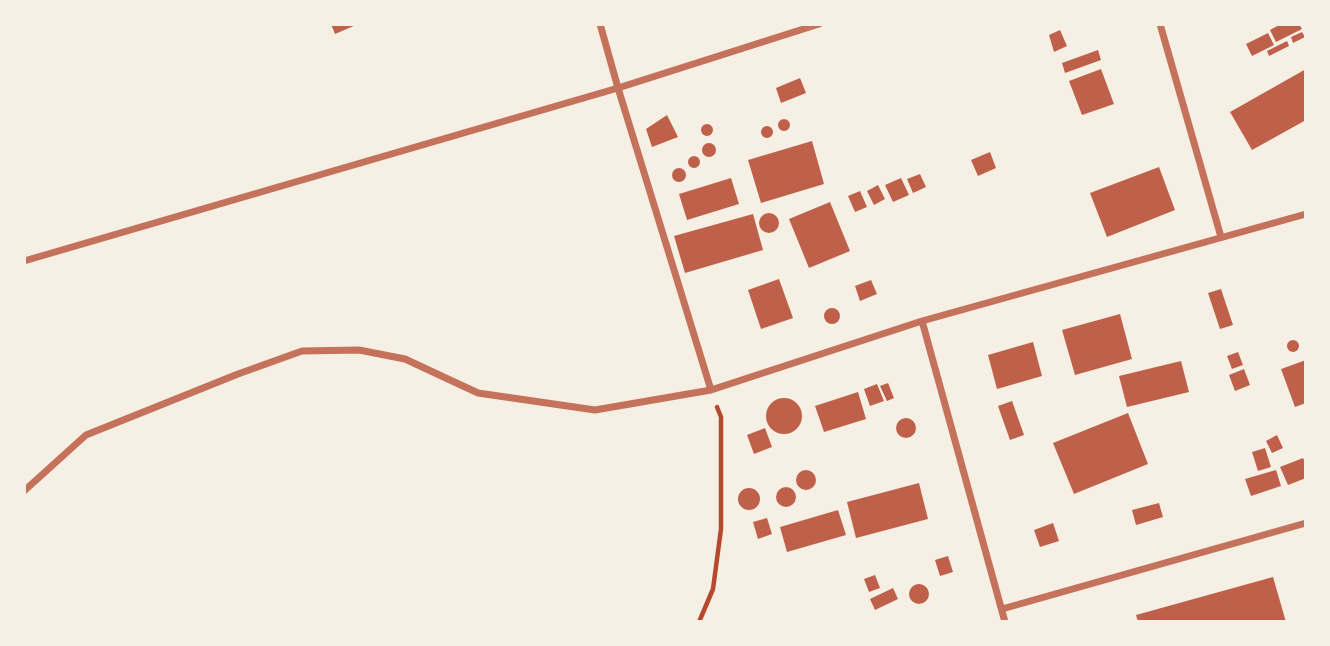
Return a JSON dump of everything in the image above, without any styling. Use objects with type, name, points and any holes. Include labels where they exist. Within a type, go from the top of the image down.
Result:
[{"type":"street","points":[[600,24],[711,390]]},
{"type":"street","points":[[24,261],[618,88],[819,24]]},
{"type":"street","points":[[1160,24],[1221,237]]},
{"type":"street","points":[[24,491],[86,435],[302,351],[359,350],[405,359],[478,393],[595,410],[711,390],[922,321],[1306,214]]},
{"type":"street","points":[[922,321],[1005,621]]},
{"type":"street","points":[[1002,609],[1306,523]]},
{"type":"path","points":[[699,621],[713,589],[721,529],[720,417],[711,390]]},
{"type":"building","points":[[331,24],[356,24],[356,25],[335,34]]},
{"type":"building","points":[[1281,24],[1299,24],[1302,29],[1276,42],[1270,30]]},
{"type":"building","points":[[1060,30],[1067,46],[1054,52],[1049,35]]},
{"type":"building","points":[[1302,32],[1305,37],[1293,43],[1291,37]]},
{"type":"building","points":[[1268,33],[1274,45],[1252,56],[1246,44]]},
{"type":"building","points":[[1287,41],[1289,46],[1269,56],[1267,51]]},
{"type":"building","points":[[1098,50],[1101,60],[1065,73],[1062,63]]},
{"type":"building","points":[[1101,69],[1114,104],[1082,115],[1069,81]]},
{"type":"building","points":[[1306,69],[1306,120],[1252,150],[1230,112]]},
{"type":"building","points":[[800,78],[806,93],[781,103],[776,88]]},
{"type":"building","points":[[667,115],[678,137],[652,147],[646,129]]},
{"type":"building","points":[[784,119],[790,125],[784,131],[778,125]]},
{"type":"building","points":[[702,125],[712,125],[712,135],[702,135]]},
{"type":"building","points":[[767,126],[773,132],[767,138],[761,132]]},
{"type":"building","points":[[812,141],[824,184],[761,203],[748,160]]},
{"type":"building","points":[[709,143],[714,145],[714,155],[709,157],[704,155],[702,150],[704,145]]},
{"type":"building","points":[[990,152],[996,168],[978,176],[971,160]]},
{"type":"building","points":[[694,156],[700,162],[694,168],[688,162]]},
{"type":"building","points":[[1159,167],[1175,210],[1107,237],[1090,193]]},
{"type":"building","points":[[679,168],[684,170],[684,180],[679,182],[674,180],[672,175],[674,170]]},
{"type":"building","points":[[920,174],[926,187],[913,193],[907,179]]},
{"type":"building","points":[[731,178],[739,204],[687,220],[679,194]]},
{"type":"building","points":[[901,178],[909,195],[893,202],[885,185]]},
{"type":"building","points":[[878,185],[885,199],[874,205],[867,191]]},
{"type":"building","points":[[860,191],[867,207],[855,212],[848,196]]},
{"type":"building","points":[[830,202],[850,251],[809,268],[789,219]]},
{"type":"building","points":[[769,213],[776,216],[779,223],[776,230],[769,233],[762,230],[759,223],[762,216]]},
{"type":"building","points":[[753,214],[763,250],[685,273],[674,236]]},
{"type":"building","points":[[779,279],[793,318],[761,329],[748,290]]},
{"type":"building","points":[[871,280],[877,294],[860,301],[855,286]]},
{"type":"building","points":[[1221,289],[1233,325],[1220,329],[1208,293]]},
{"type":"building","points":[[829,308],[835,308],[840,316],[838,322],[829,324],[824,319],[824,313]]},
{"type":"building","points":[[1120,314],[1132,359],[1075,375],[1062,330]]},
{"type":"building","points":[[1293,340],[1299,346],[1293,352],[1287,346]]},
{"type":"building","points":[[1033,342],[1042,376],[997,389],[988,355]]},
{"type":"building","points":[[1238,352],[1243,365],[1232,369],[1227,356]]},
{"type":"building","points":[[1306,360],[1306,403],[1295,407],[1281,369]]},
{"type":"building","points":[[1181,361],[1189,392],[1127,407],[1119,376]]},
{"type":"building","points":[[1244,369],[1250,385],[1235,391],[1229,375]]},
{"type":"building","points":[[888,383],[894,398],[887,401],[880,386]]},
{"type":"building","points":[[877,384],[884,401],[870,406],[864,389]]},
{"type":"building","points":[[858,392],[866,419],[824,432],[815,406]]},
{"type":"building","points":[[784,398],[797,403],[802,416],[797,429],[784,434],[771,429],[766,416],[771,403]]},
{"type":"building","points":[[1012,401],[1024,435],[1010,440],[998,406]]},
{"type":"building","points":[[1128,413],[1148,464],[1074,494],[1053,443]]},
{"type":"building","points":[[906,418],[913,421],[916,428],[913,435],[906,438],[899,435],[896,428],[899,421]]},
{"type":"building","points":[[765,428],[772,447],[754,454],[747,435]]},
{"type":"building","points":[[1277,435],[1283,448],[1272,453],[1266,441]]},
{"type":"building","points":[[1265,448],[1271,467],[1258,471],[1252,452]]},
{"type":"building","points":[[1303,458],[1306,478],[1288,485],[1280,467]]},
{"type":"building","points":[[802,470],[810,470],[816,480],[810,490],[802,490],[796,484],[796,476]]},
{"type":"building","points":[[1276,470],[1281,486],[1251,496],[1245,479]]},
{"type":"building","points":[[919,483],[928,519],[856,538],[847,502]]},
{"type":"building","points":[[786,487],[793,490],[796,497],[793,504],[786,507],[779,504],[776,497],[779,490]]},
{"type":"building","points":[[749,488],[757,491],[760,499],[757,507],[749,510],[741,507],[738,499],[741,491]]},
{"type":"building","points":[[1159,503],[1163,517],[1136,525],[1132,510]]},
{"type":"building","points":[[838,510],[846,535],[787,552],[780,527]]},
{"type":"building","points":[[767,518],[772,534],[758,539],[753,522]]},
{"type":"building","points":[[1053,523],[1059,541],[1040,547],[1034,530]]},
{"type":"building","points":[[948,556],[953,572],[940,576],[935,560]]},
{"type":"building","points":[[875,575],[880,588],[869,592],[864,579]]},
{"type":"building","points":[[1273,577],[1286,622],[1138,622],[1136,615]]},
{"type":"building","points":[[915,584],[923,584],[929,594],[923,604],[915,604],[909,598],[909,590]]},
{"type":"building","points":[[893,588],[898,599],[875,610],[870,599]]}]
